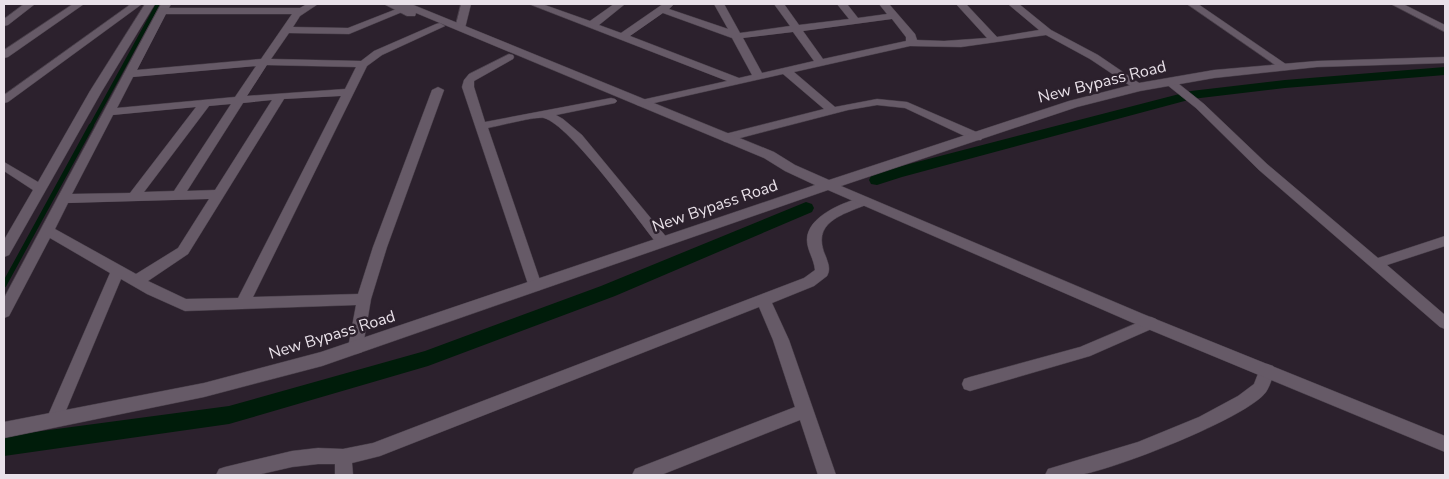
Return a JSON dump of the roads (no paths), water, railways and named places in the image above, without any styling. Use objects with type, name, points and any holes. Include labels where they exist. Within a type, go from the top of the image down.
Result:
[{"type":"street","points":[[4,23],[30,4]]},
{"type":"street","points":[[4,55],[79,4]]},
{"type":"street","points":[[4,100],[137,4]]},
{"type":"street","points":[[4,252],[39,188],[150,4]]},
{"type":"street","points":[[218,11],[237,4]]},
{"type":"street","points":[[178,195],[263,62],[300,11],[313,4]]},
{"type":"street","points":[[389,4],[460,28],[769,155],[790,168],[863,201],[1151,324],[1445,444]]},
{"type":"street","points":[[460,28],[466,4]]},
{"type":"street","points":[[534,4],[697,64],[739,82]]},
{"type":"street","points":[[592,25],[620,4]]},
{"type":"street","points":[[719,4],[759,78]]},
{"type":"street","points":[[779,4],[821,64]]},
{"type":"street","points":[[842,4],[856,21]]},
{"type":"street","points":[[884,4],[911,36],[912,40],[910,43]]},
{"type":"street","points":[[961,4],[995,40]]},
{"type":"street","points":[[1013,4],[1047,32],[1094,58],[1139,87]]},
{"type":"street","points":[[1192,4],[1285,67]]},
{"type":"street","points":[[1396,4],[1445,29]]},
{"type":"street","points":[[4,312],[164,7],[218,11],[300,11]]},
{"type":"street","points":[[286,30],[349,31],[402,7]]},
{"type":"street","points":[[402,7],[509,57],[611,100],[764,163],[790,168]]},
{"type":"street","points":[[623,36],[665,7],[737,36],[894,16]]},
{"type":"street","points":[[128,74],[263,62],[363,64],[393,46],[440,26]]},
{"type":"street","points":[[641,103],[787,72],[910,43],[947,45],[1047,32]]},
{"type":"street","points":[[509,57],[473,76],[469,80],[468,87],[535,286]]},
{"type":"street","name":"New Bypass Road","points":[[4,430],[204,390],[322,359],[829,185],[1073,104],[1139,87],[1175,86],[1214,74],[1316,64],[1445,60]]},
{"type":"street","points":[[243,303],[363,64]]},
{"type":"street","points":[[787,72],[833,111]]},
{"type":"street","points":[[1175,86],[1263,167],[1445,323]]},
{"type":"street","points":[[356,348],[364,298],[380,247],[438,90]]},
{"type":"street","points":[[108,112],[280,96],[349,92]]},
{"type":"street","points":[[137,281],[183,251],[280,96]]},
{"type":"street","points":[[481,126],[611,100]]},
{"type":"street","points":[[134,196],[205,103]]},
{"type":"street","points":[[725,138],[866,103],[896,103],[930,114],[977,137]]},
{"type":"street","points":[[544,114],[559,121],[578,138],[663,242]]},
{"type":"street","points":[[5,170],[39,188]]},
{"type":"street","points":[[62,199],[219,194]]},
{"type":"street","points":[[225,475],[292,459],[318,456],[343,457],[374,451],[809,282],[822,272],[822,266],[814,244],[816,229],[827,219],[863,201]]},
{"type":"street","points":[[46,230],[170,299],[185,304],[364,298]]},
{"type":"street","points":[[1377,263],[1445,241]]},
{"type":"street","points":[[54,420],[118,270]]},
{"type":"street","points":[[762,300],[781,340],[806,410],[826,475]]},
{"type":"street","points":[[970,384],[1068,358],[1119,341],[1151,324]]},
{"type":"street","points":[[1054,475],[1074,472],[1140,449],[1205,422],[1244,401],[1260,388],[1267,371]]},
{"type":"street","points":[[641,475],[806,410]]},
{"type":"street","points":[[343,457],[344,475]]},
{"type":"waterway","points":[[90,128],[158,4]]},
{"type":"waterway","points":[[877,180],[896,173],[1191,95],[1285,84],[1445,71]]},
{"type":"waterway","points":[[4,285],[91,126]]},
{"type":"waterway","points":[[4,446],[229,415],[428,358],[608,291],[806,208]]}]
